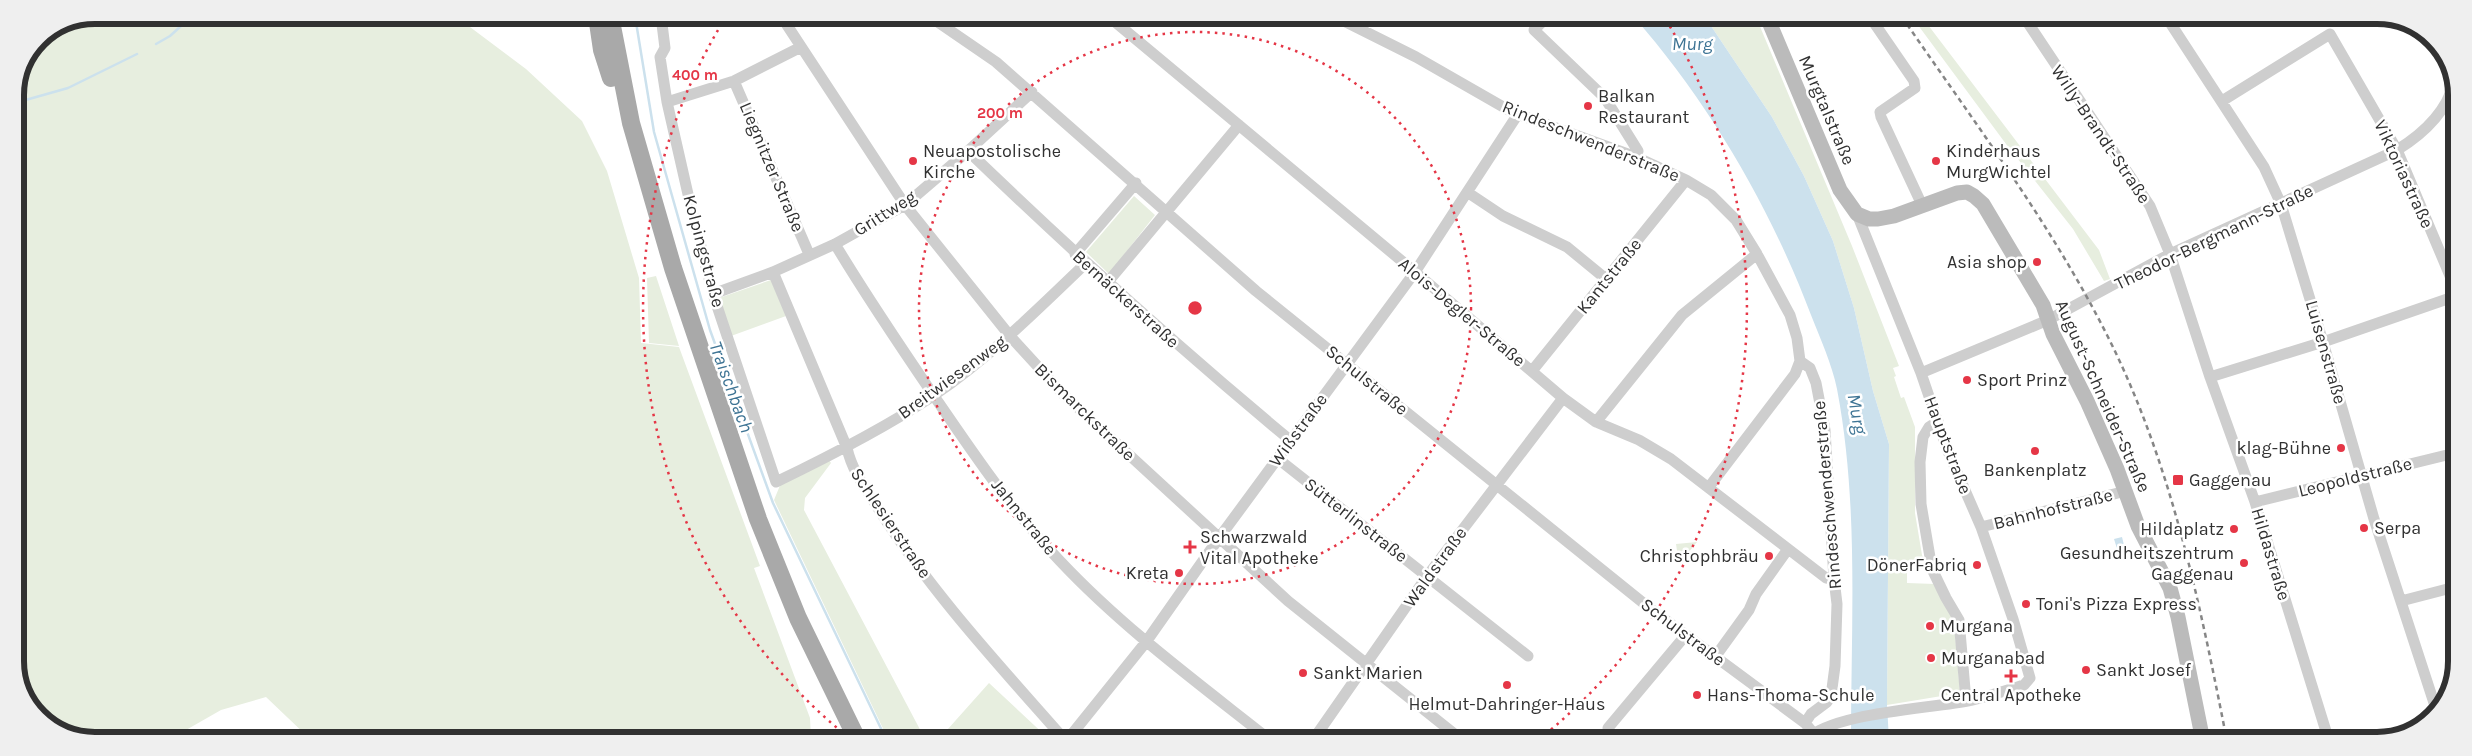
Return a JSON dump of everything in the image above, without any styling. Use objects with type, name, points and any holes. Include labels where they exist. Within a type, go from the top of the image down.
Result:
[{"type":"main road","points":[[597,24],[602,50],[618,99],[631,124]]},
{"type":"main road","points":[[612,24],[631,124],[674,268],[758,518],[798,618],[854,732]]},
{"type":"main road","points":[[622,24],[632,92],[631,124]]},
{"type":"street","name":"Kolpingstraße","points":[[662,24],[665,48],[660,58],[667,102],[713,294],[776,482]]},
{"type":"street","name":"Bismarckstraße","points":[[786,24],[905,205],[1010,336],[1063,394],[1288,600],[1452,732]]},
{"type":"street","name":"Schulstraße","points":[[941,24],[996,62],[1032,92],[1256,290],[1685,636],[1805,722],[1809,732]]},
{"type":"street","name":"Alois-Degler-Straße","points":[[1118,24],[1563,398],[1596,422],[1639,440],[1671,459],[1826,578],[1834,579]]},
{"type":"street","name":"Rindeschwenderstraße","points":[[1353,24],[1518,114],[1636,157],[1686,180],[1716,199],[1736,220],[1790,315],[1797,338],[1800,361],[1810,368],[1816,384],[1825,430],[1837,604],[1835,666],[1831,696],[1828,702],[1811,714],[1805,722]]},
{"type":"street","points":[[1362,28],[1364,24]]},
{"type":"street","points":[[1540,24],[1534,30],[1605,98],[1638,151],[1636,157]]},
{"type":"street","name":"Murgtalstraße","points":[[1770,24],[1840,190],[1857,214]]},
{"type":"street","points":[[1875,24],[1914,81],[1914,88],[1880,112],[1922,205]]},
{"type":"street","name":"Willy-Brandt-Straße","points":[[2029,24],[2150,206],[2170,254]]},
{"type":"street","name":"Luisenstraße","points":[[2171,24],[2264,167],[2281,204],[2361,476],[2434,704]]},
{"type":"street","name":"Viktoriastraße","points":[[2222,101],[2330,34],[2397,150],[2448,271]]},
{"type":"street","points":[[667,102],[734,80],[802,47]]},
{"type":"street","name":"Liegnitzer Straße","points":[[734,80],[809,254]]},
{"type":"street","name":"Grittweg","points":[[713,294],[773,272],[809,254],[835,244],[905,205],[968,151],[1032,92]]},
{"type":"street","name":"Theodor-Bergmann-Straße","points":[[1921,373],[2048,320],[2170,254],[2397,150],[2417,137],[2442,111],[2448,97]]},
{"type":"street","name":"Wißstraße","points":[[1072,732],[1146,642],[1290,440],[1415,272],[1518,114]]},
{"type":"street","points":[[1107,283],[1239,125]]},
{"type":"street","name":"Bernäckerstraße","points":[[968,151],[1085,264],[1188,355],[1290,440]]},
{"type":"street","name":"Kantstraße","points":[[1532,371],[1686,180]]},
{"type":"street","points":[[1076,254],[1136,183]]},
{"type":"street","points":[[1467,192],[1503,216],[1567,247],[1606,279]]},
{"type":"street","name":"August-Schneider-Straße","points":[[1857,214],[1869,219],[1878,220],[1957,193],[1967,192],[1983,204],[2043,304],[2048,320],[2088,401],[2126,491],[2138,526],[2172,596],[2201,732]]},
{"type":"street","name":"Hauptstraße","points":[[1857,214],[1921,373],[1946,449],[1981,527],[2013,619],[2030,678],[2024,685],[1966,701]]},
{"type":"street","name":"Jahnstraße","points":[[835,244],[880,318],[965,443],[1060,561],[1146,642],[1260,732]]},
{"type":"street","points":[[1596,422],[1682,315],[1757,254]]},
{"type":"street","name":"Hildastraße","points":[[2170,254],[2210,377],[2255,502],[2300,653],[2326,732]]},
{"type":"street","name":"Breitwiesenweg","points":[[776,482],[847,448],[934,396],[1010,336],[1085,264]]},
{"type":"street","name":"Schlesierstraße","points":[[773,272],[847,448],[850,463],[887,522],[935,589],[983,647],[1060,732]]},
{"type":"street","points":[[2210,377],[2323,342],[2448,299]]},
{"type":"street","points":[[1709,487],[1795,374],[1800,361]]},
{"type":"street","name":"Waldstraße","points":[[1319,732],[1428,575],[1563,398]]},
{"type":"street","points":[[1822,732],[1838,722],[1966,701],[1959,620],[1932,569],[1921,504],[1923,437],[1929,427],[1938,421]]},
{"type":"street","name":"Leopoldstraße","points":[[2255,502],[2448,455]]},
{"type":"street","name":"Sütterlinstraße","points":[[1277,458],[1428,575],[1528,656]]},
{"type":"street","name":"Bahnhofstraße","points":[[1981,527],[2126,491]]},
{"type":"street","points":[[1715,657],[1749,610],[1756,594],[1788,549]]},
{"type":"street","points":[[2400,600],[2448,589]]},
{"type":"street","points":[[1608,728],[1685,636]]},
{"type":"green space","points":[[466,24],[526,69],[582,121],[607,171],[639,278],[641,343],[679,347],[760,566],[754,568],[810,718],[811,732],[303,732],[266,697],[221,710],[182,732],[85,732],[67,727],[48,715],[33,697],[26,680],[24,666],[24,95],[29,67],[36,55],[55,36],[67,29],[81,25]]},
{"type":"green space","points":[[1710,24],[1759,24],[1852,246],[1899,366],[1893,368],[1896,376],[1894,377],[1901,398],[1904,397],[1915,427],[1915,513],[1922,555],[1926,564],[1922,569],[1907,561],[1907,583],[1935,584],[1954,622],[1960,693],[1887,705],[1889,444],[1873,391],[1854,308],[1833,241],[1804,176],[1772,117]]},
{"type":"green space","points":[[1917,24],[1927,24],[2099,250],[2110,279],[2104,281],[2073,229],[2006,144]]},
{"type":"green space","points":[[1134,196],[1155,215],[1109,274],[1086,252]]},
{"type":"green space","points":[[656,276],[679,346],[649,343],[647,278]]},
{"type":"green space","points":[[771,280],[786,316],[731,336],[719,298]]},
{"type":"green space","points":[[829,460],[831,463],[805,498],[804,510],[921,732],[885,732],[774,500],[781,483]]},
{"type":"green space","points":[[1697,542],[1679,564],[1676,544]]},
{"type":"green space","points":[[989,683],[1042,732],[945,732]]},
{"type":"water","name":"Murg","points":[[1640,24],[1710,24],[1772,117],[1804,176],[1833,241],[1854,308],[1873,391],[1889,444],[1887,705],[1889,732],[1851,732],[1851,520],[1844,432],[1837,389],[1829,361],[1795,275],[1757,196],[1713,121],[1662,50]]},
{"type":"water","points":[[2122,537],[2126,553],[2119,555],[2114,539]]},
{"type":"waterway","points":[[156,44],[170,36],[183,24]]},
{"type":"waterway","name":"Traischbach","points":[[636,24],[654,132],[710,330],[773,503],[883,732]]},
{"type":"waterway","points":[[24,100],[68,88],[137,54]]},
{"type":"railway","points":[[1907,24],[2011,175],[2063,255],[2109,339],[2131,387],[2167,485],[2182,536],[2206,638],[2225,732]]},
{"type":"place","name":"Balkan Restaurant","points":[[1588,106]]},
{"type":"place","name":"Neuapostolische Kirche","points":[[913,161]]},
{"type":"place","name":"Kinderhaus MurgWichtel","points":[[1936,161]]},
{"type":"place","name":"Asia shop","points":[[2037,262]]},
{"type":"place","name":"Sport Prinz","points":[[1967,380]]},
{"type":"place","name":"klag-Bühne","points":[[2341,448]]},
{"type":"place","name":"Bankenplatz","points":[[2035,451]]},
{"type":"place","name":"Gaggenau","points":[[2178,480]]},
{"type":"place","name":"Serpa","points":[[2364,528]]},
{"type":"place","name":"Hildaplatz","points":[[2234,529]]},
{"type":"place","name":"Schwarzwald Vital Apotheke","points":[[1190,547]]},
{"type":"place","name":"Christophbräu","points":[[1769,556]]},
{"type":"place","name":"Gesundheitszentrum Gaggenau","points":[[2244,563]]},
{"type":"place","name":"DönerFabriq","points":[[1977,565]]},
{"type":"place","name":"Kreta","points":[[1179,573]]},
{"type":"place","name":"Toni's Pizza Express","points":[[2026,604]]},
{"type":"place","name":"Murgana","points":[[1930,626]]},
{"type":"place","name":"Murganabad","points":[[1931,658]]},
{"type":"place","name":"Sankt Josef","points":[[2086,670]]},
{"type":"place","name":"Sankt Marien","points":[[1303,673]]},
{"type":"place","name":"Central Apotheke","points":[[2011,676]]},
{"type":"place","name":"Helmut-Dahringer-Haus","points":[[1507,685]]},
{"type":"place","name":"Hans-Thoma-Schule","points":[[1697,695]]}]
